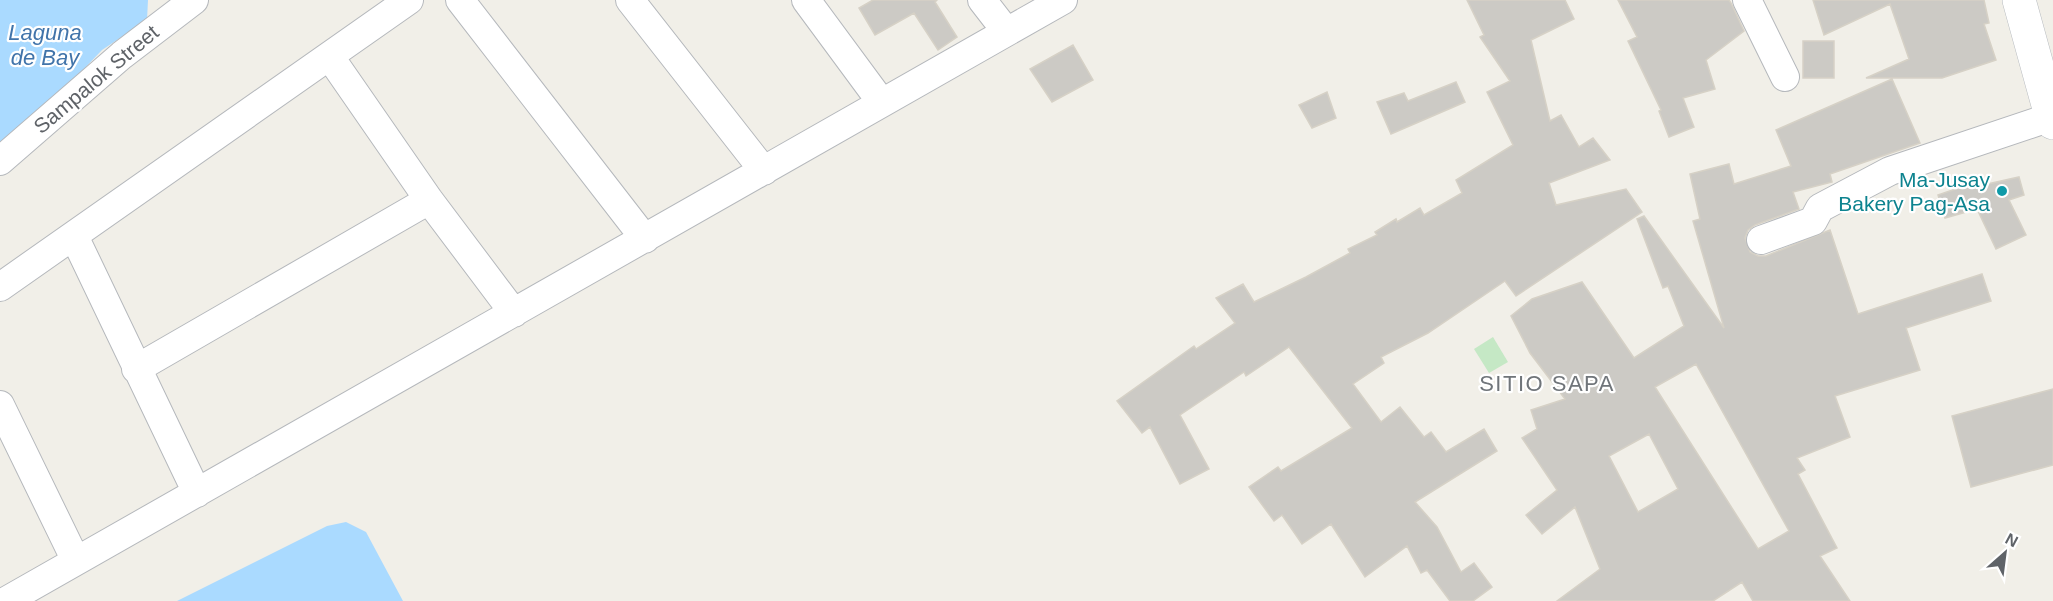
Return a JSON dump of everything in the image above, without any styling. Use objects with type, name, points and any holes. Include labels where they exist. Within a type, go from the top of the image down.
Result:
[{"type":"main road","points":[[2019,0],[2052,120]]},
{"type":"street","name":"Sampalok Street","points":[[0,161],[122,55],[194,0]]},
{"type":"street","points":[[0,287],[409,0]]},
{"type":"street","points":[[460,0],[645,239]]},
{"type":"street","points":[[630,0],[764,171]]},
{"type":"street","points":[[806,0],[882,103]]},
{"type":"street","points":[[982,0],[1006,31]]},
{"type":"street","points":[[6,601],[1063,0]]},
{"type":"street","points":[[1747,0],[1785,76]]},
{"type":"street","points":[[330,57],[429,200],[514,313]]},
{"type":"street","points":[[1761,240],[1813,221],[1820,208],[1890,171],[2052,120]]},
{"type":"street","points":[[136,369],[429,200]]},
{"type":"street","points":[[74,236],[197,493]]},
{"type":"street","points":[[0,405],[76,561]]},
{"type":"green space","points":[[1493,337],[1508,362],[1489,373],[1474,349]]},
{"type":"water","name":"Laguna de Bay","points":[[0,0],[148,0],[147,20],[102,50],[15,141],[0,150]]},
{"type":"water","points":[[346,522],[366,532],[403,601],[177,601],[327,526]]},
{"type":"building","points":[[873,0],[937,0],[935,2],[957,37],[938,50],[914,13],[875,35],[859,8]]},
{"type":"building","points":[[1467,0],[1565,0],[1574,19],[1531,40],[1550,121],[1561,115],[1579,147],[1593,138],[1610,160],[1549,183],[1556,205],[1626,189],[1642,212],[1516,296],[1505,281],[1428,333],[1381,357],[1384,363],[1353,384],[1381,422],[1400,407],[1424,437],[1431,432],[1446,452],[1484,429],[1497,451],[1415,502],[1437,527],[1461,572],[1474,563],[1492,587],[1473,601],[1450,601],[1427,570],[1421,573],[1407,546],[1365,577],[1331,524],[1302,544],[1282,515],[1274,521],[1249,487],[1278,467],[1281,471],[1352,428],[1289,347],[1246,376],[1244,372],[1180,415],[1209,469],[1180,484],[1150,427],[1142,433],[1117,401],[1194,346],[1196,349],[1235,323],[1216,298],[1243,284],[1254,302],[1306,277],[1350,253],[1348,249],[1377,235],[1375,232],[1396,219],[1397,222],[1420,208],[1424,215],[1462,193],[1456,180],[1513,145],[1487,92],[1510,81],[1480,37],[1484,35]]},
{"type":"building","points":[[1618,0],[1729,0],[1731,3],[1744,31],[1706,60],[1715,89],[1683,98],[1694,127],[1669,137],[1659,111],[1661,110],[1628,41],[1637,37]]},
{"type":"building","points":[[1813,0],[1984,0],[1989,23],[1984,24],[1996,60],[1942,78],[1866,78],[1909,59],[1890,4],[1824,35]]},
{"type":"building","points":[[1803,41],[1834,41],[1834,78],[1803,78]]},
{"type":"building","points":[[1073,45],[1093,80],[1052,102],[1030,69]]},
{"type":"building","points":[[1892,79],[1920,143],[1830,174],[1832,182],[1793,192],[1799,209],[1755,225],[1748,230],[1745,238],[1750,252],[1758,256],[1766,256],[1830,230],[1858,314],[1982,274],[1991,301],[1906,328],[1920,370],[1835,396],[1850,437],[1797,458],[1805,470],[1798,474],[1837,548],[1820,556],[1850,601],[1753,601],[1742,582],[1713,601],[1557,601],[1600,569],[1575,507],[1542,534],[1526,515],[1557,490],[1522,438],[1537,429],[1531,410],[1565,399],[1530,353],[1511,316],[1532,299],[1582,282],[1634,358],[1684,326],[1668,286],[1663,288],[1637,219],[1644,216],[1724,328],[1693,221],[1700,219],[1690,174],[1729,164],[1734,184],[1791,166],[1776,130]],"holes":[[[1696,364],[1789,531],[1758,549],[1655,387]],[[1649,434],[1678,489],[1638,512],[1609,456]]]},
{"type":"building","points":[[1456,82],[1465,102],[1391,134],[1377,102],[1404,93],[1408,101]]},
{"type":"building","points":[[1327,92],[1336,118],[1312,128],[1299,105]]},
{"type":"building","points":[[2019,177],[2024,195],[2009,200],[2026,235],[1996,249],[1977,209],[1945,218],[1938,195],[1973,183],[1974,187]]},
{"type":"building","points":[[2053,389],[2053,465],[1971,487],[1952,416]]},
{"type":"place","name":"Ma-Jusay Bakery Pag-Asa","points":[[2002,191]]},
{"type":"district","name":"SITIO SAPA","points":[[1547,383]]}]
